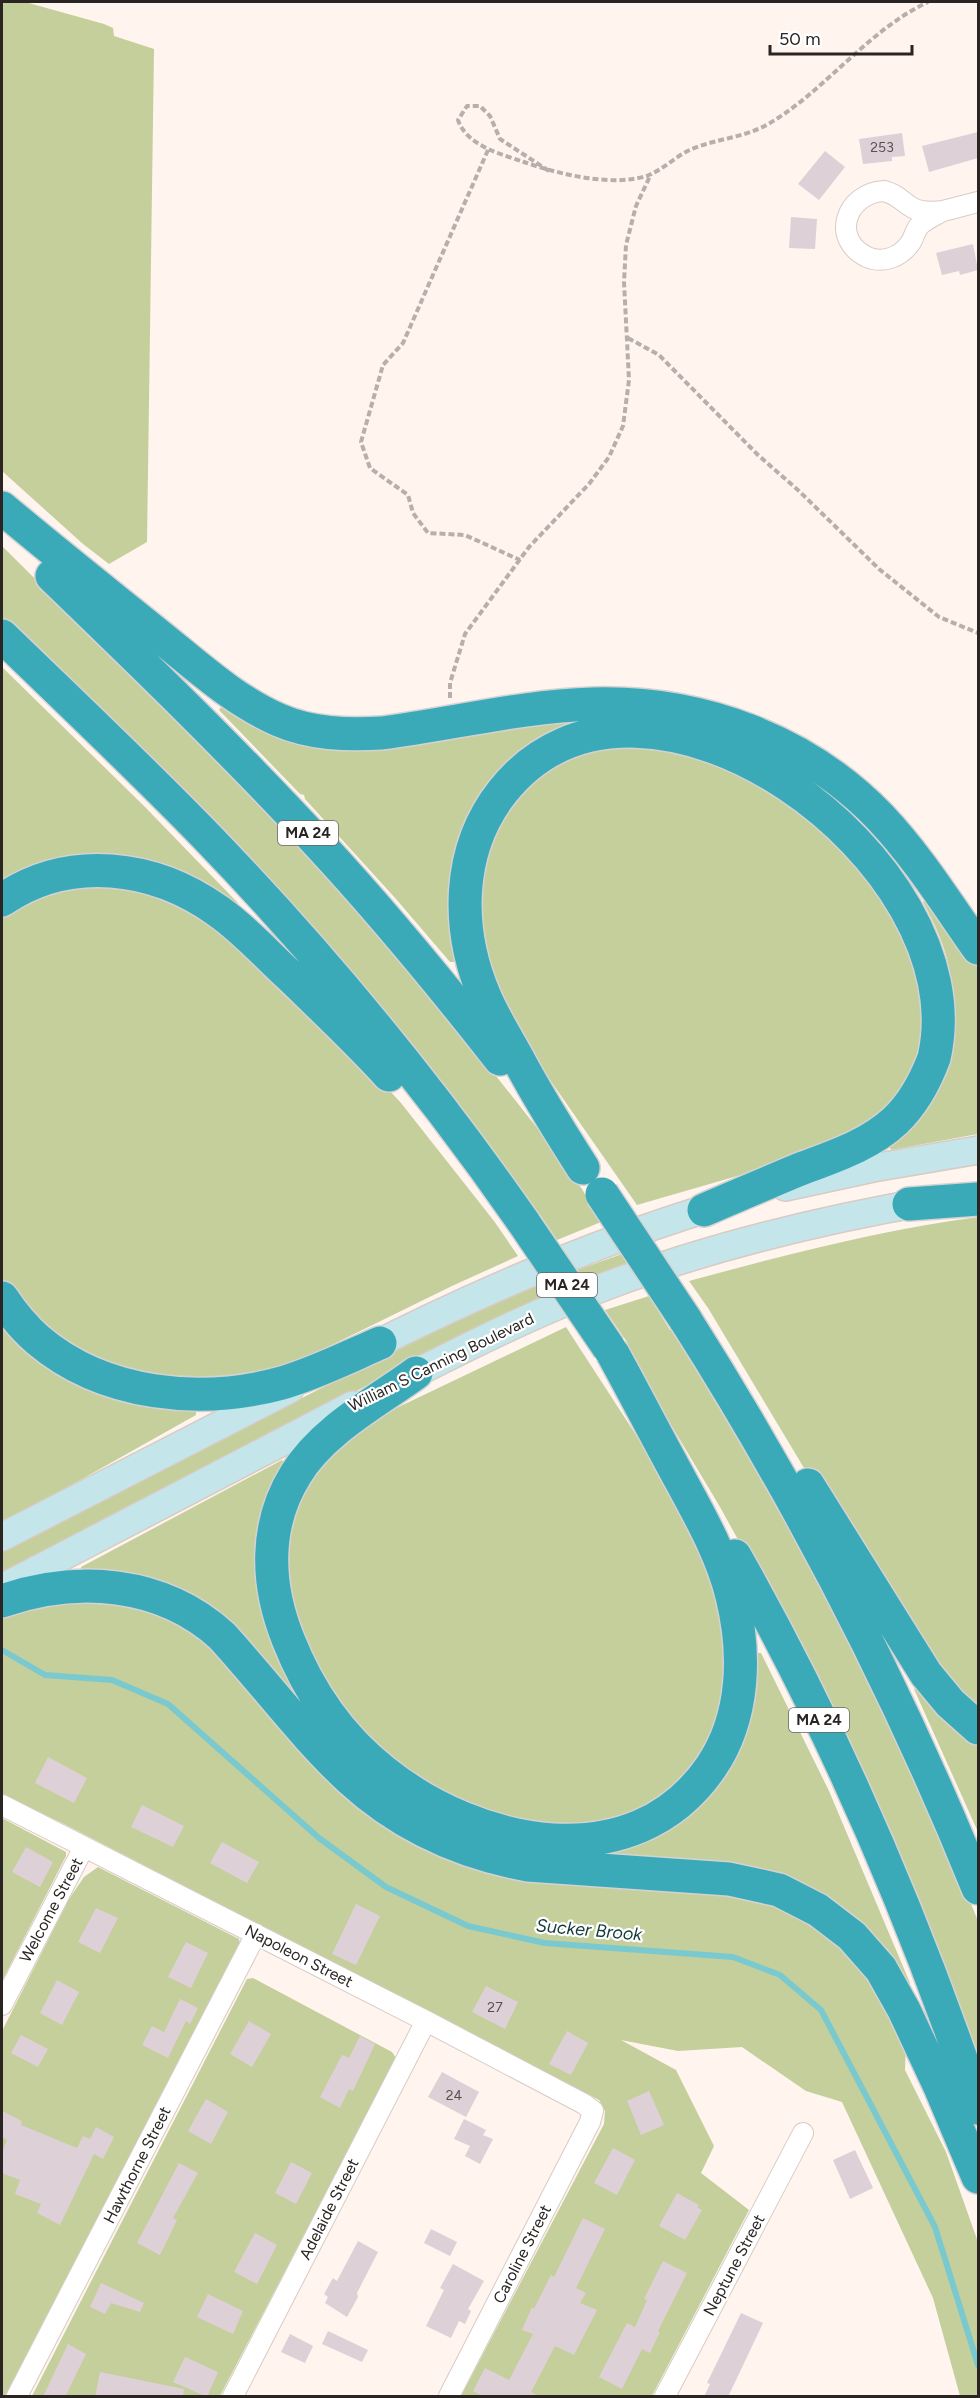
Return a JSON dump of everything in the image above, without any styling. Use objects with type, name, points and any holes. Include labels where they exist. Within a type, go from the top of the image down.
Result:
[{"type":"highway","points":[[2,508],[121,607],[231,693],[272,717],[307,729],[358,735],[546,707],[636,704],[695,713],[726,721],[760,735],[790,749],[822,769],[853,792],[880,817],[909,851],[978,948]]},
{"type":"highway","name":"MA 24","points":[[2,526],[221,741],[318,843],[458,1005],[602,1194],[692,1330],[770,1460],[842,1592],[923,1759],[978,1888]]},
{"type":"highway","name":"MA 24","points":[[2,636],[206,836],[346,990],[427,1090],[520,1217],[611,1351],[739,1563],[834,1750],[918,1943],[978,2108]]},
{"type":"highway","points":[[583,1168],[534,1090],[481,987],[470,951],[465,911],[465,889],[470,856],[482,824],[492,805],[506,787],[523,770],[555,749],[582,739],[612,732],[656,733],[695,740],[755,761],[794,782],[831,808],[865,839],[895,876],[928,933],[940,965],[944,1001],[940,1036],[929,1071],[910,1104],[885,1130],[858,1146],[704,1209]]},
{"type":"highway","points":[[2,900],[49,876],[73,871],[96,870],[123,871],[149,877],[197,897],[240,929],[347,1030],[520,1217]]},
{"type":"highway","points":[[909,1204],[978,1199]]},
{"type":"highway","points":[[2,1298],[37,1339],[64,1359],[102,1376],[155,1391],[218,1394],[281,1383],[380,1343]]},
{"type":"highway","points":[[692,1330],[782,1446],[926,1674],[950,1703],[978,1728]]},
{"type":"highway","points":[[416,1373],[327,1438],[294,1476],[279,1510],[271,1547],[273,1586],[282,1625],[299,1666],[325,1708],[368,1758],[402,1785],[444,1809],[487,1827],[534,1838],[579,1841],[603,1839],[648,1824],[687,1796],[703,1779],[727,1739],[734,1718],[741,1659],[736,1612],[723,1566],[698,1512],[611,1351]]},
{"type":"highway","points":[[2,1601],[57,1589],[95,1587],[132,1590],[181,1606],[202,1619],[222,1636],[349,1778],[401,1817],[454,1845],[479,1854],[528,1865],[729,1879],[778,1890],[799,1899],[836,1922],[852,1936],[881,1970],[904,2010],[978,2177]]},
{"type":"main road","points":[[2,1536],[444,1311],[538,1270],[704,1209],[838,1175],[978,1150]]},
{"type":"main road","name":"William S Canning Boulevard","points":[[2,1588],[416,1373],[543,1312],[641,1273],[750,1240],[909,1204],[978,1193]]},
{"type":"street","points":[[942,212],[925,212],[912,208],[894,194],[873,192],[854,203],[846,223],[847,234],[852,245],[860,254],[871,259],[882,260],[904,251],[917,228],[926,219],[978,202]]},
{"type":"street","name":"Napoleon Street","points":[[2,1805],[426,2021],[584,2104],[593,2112]]},
{"type":"street","name":"Welcome Street","points":[[2,2005],[84,1847]]},
{"type":"street","name":"Hawthorne Street","points":[[17,2397],[256,1934]]},
{"type":"street","name":"Adelaide Street","points":[[233,2397],[426,2021]]},
{"type":"street","name":"Caroline Street","points":[[449,2397],[590,2122],[593,2112]]},
{"type":"street","name":"Neptune Street","points":[[665,2397],[803,2133]]},
{"type":"path","points":[[549,171],[500,139],[490,116],[480,106],[467,106],[458,120],[462,132],[488,149],[549,171],[609,180],[635,178],[651,174],[669,160],[693,148],[748,135],[771,123],[839,69],[884,28],[905,13],[928,2]]},
{"type":"path","points":[[488,149],[403,343],[383,365],[361,442],[370,468],[408,495],[413,513],[428,533],[465,535],[520,560]]},
{"type":"path","points":[[450,723],[450,683],[465,634],[529,548],[589,484],[614,446],[623,426],[629,380],[624,282],[626,244],[636,206],[651,174]]},
{"type":"path","points":[[627,338],[660,355],[758,455],[799,491],[879,569],[939,617],[978,633]]},
{"type":"green space","points":[[2,2],[25,2],[104,24],[113,28],[114,36],[154,49],[147,542],[109,564],[83,544],[2,471]]},
{"type":"green space","points":[[2,546],[282,824],[452,1020],[541,1133],[582,1189],[601,1222],[557,1240],[541,1216],[91,706],[2,618]]},
{"type":"green space","points":[[2,667],[144,806],[238,903],[231,910],[184,881],[2,888]]},
{"type":"green space","points":[[224,703],[262,725],[604,713],[604,724],[511,768],[457,962],[450,962],[305,799],[304,795],[300,794],[219,710]]},
{"type":"green space","points":[[616,745],[698,755],[813,810],[913,930],[925,1058],[876,1125],[782,1163],[637,1205],[508,1017],[481,941],[477,885],[503,813],[554,763]]},
{"type":"green space","points":[[136,886],[209,921],[358,1056],[401,1103],[494,1221],[518,1256],[297,1362],[260,1374],[159,1383],[65,1349],[2,1282],[2,915],[57,888]]},
{"type":"green space","points":[[930,897],[978,966],[978,1134],[891,1150],[888,1141],[938,1071],[946,1056],[951,1036],[953,1003],[950,973],[943,945],[923,902]]},
{"type":"green space","points":[[978,1217],[978,1717],[959,1699],[810,1478],[708,1308],[689,1281],[869,1236]]},
{"type":"green space","points":[[622,1254],[630,1266],[586,1282],[577,1270]]},
{"type":"green space","points":[[538,1284],[547,1298],[403,1367],[2,1573],[2,1550],[462,1317]]},
{"type":"green space","points":[[649,1296],[670,1330],[678,1332],[812,1561],[944,1837],[978,1921],[978,2074],[767,1592],[720,1507],[630,1356],[627,1342],[605,1310]]},
{"type":"green space","points":[[2,1318],[196,1407],[196,1415],[2,1524]]},
{"type":"green space","points":[[566,1327],[660,1472],[700,1540],[729,1642],[722,1723],[677,1793],[592,1832],[495,1820],[399,1771],[334,1704],[286,1597],[285,1530],[321,1459],[386,1413]]},
{"type":"green space","points":[[282,1460],[289,1467],[274,1495],[311,1724],[239,1639],[83,1576],[81,1567]]},
{"type":"green space","points":[[64,1600],[148,1606],[206,1634],[335,1782],[740,1891],[809,1918],[871,1975],[906,2041],[905,2070],[946,2152],[978,2242],[978,2396],[960,2396],[933,2298],[842,2102],[806,2091],[742,2047],[678,2051],[621,2040],[676,2070],[714,2146],[701,2173],[749,2210],[652,2396],[461,2396],[604,2124],[605,2111],[599,2100],[2,1794],[2,1613]]},
{"type":"green space","points":[[751,1653],[761,1653],[829,1791],[910,1983],[902,1987],[839,1913],[584,1861],[683,1814]]},
{"type":"green space","points":[[921,1686],[978,1741],[978,1832],[914,1689]]},
{"type":"green space","points":[[2,1818],[66,1852],[66,1856],[2,1981]]},
{"type":"green space","points":[[98,1867],[239,1939],[240,1944],[5,2396],[2,2396],[2,2031],[69,1899],[84,1877]]},
{"type":"green space","points":[[253,1978],[392,2052],[396,2058],[220,2396],[32,2396],[247,1979]]},
{"type":"building","points":[[978,132],[978,158],[929,172],[922,146]]},
{"type":"building","points":[[902,133],[905,156],[892,157],[892,161],[863,164],[859,139]]},
{"type":"building","points":[[825,151],[845,167],[819,200],[798,184]]},
{"type":"building","points":[[791,217],[817,219],[815,249],[789,248]]},
{"type":"building","points":[[973,244],[978,270],[960,275],[959,271],[942,275],[936,253]]},
{"type":"building","points":[[48,1757],[87,1778],[74,1803],[35,1783]]},
{"type":"building","points":[[142,1805],[184,1826],[173,1847],[131,1827]]},
{"type":"building","points":[[222,1842],[259,1862],[247,1883],[210,1863]]},
{"type":"building","points":[[26,1847],[53,1862],[40,1887],[12,1872]]},
{"type":"building","points":[[356,1904],[380,1916],[356,1965],[332,1954]]},
{"type":"building","points":[[96,1908],[118,1918],[100,1953],[78,1942]]},
{"type":"building","points":[[186,1942],[208,1953],[191,1988],[168,1977]]},
{"type":"building","points":[[57,1980],[79,1992],[62,2025],[40,2013]]},
{"type":"building","points":[[486,1986],[518,2002],[505,2029],[472,2012]]},
{"type":"building","points":[[180,1999],[198,2008],[190,2024],[186,2021],[168,2058],[142,2045],[152,2026],[164,2032]]},
{"type":"building","points":[[249,2021],[271,2034],[252,2067],[230,2054]]},
{"type":"building","points":[[567,2031],[588,2043],[571,2075],[549,2064]]},
{"type":"building","points":[[21,2035],[48,2049],[38,2067],[11,2053]]},
{"type":"building","points":[[360,2036],[375,2044],[353,2091],[349,2089],[340,2108],[320,2097],[342,2055],[349,2058]]},
{"type":"building","points":[[442,2072],[479,2092],[466,2117],[428,2097]]},
{"type":"building","points":[[649,2091],[664,2125],[641,2135],[627,2101]]},
{"type":"building","points":[[206,2099],[228,2112],[211,2144],[188,2131]]},
{"type":"building","points":[[2,2111],[22,2121],[21,2125],[77,2148],[83,2136],[90,2139],[96,2127],[114,2137],[103,2159],[94,2154],[60,2225],[37,2213],[41,2204],[15,2194],[20,2180],[2,2173],[2,2153],[7,2140],[2,2137]]},
{"type":"building","points":[[464,2119],[486,2130],[483,2135],[493,2139],[480,2164],[465,2156],[470,2146],[454,2139]]},
{"type":"building","points":[[613,2148],[635,2160],[617,2195],[594,2183]]},
{"type":"building","points":[[855,2150],[873,2188],[850,2199],[833,2160]]},
{"type":"building","points":[[291,2162],[312,2173],[296,2204],[275,2193]]},
{"type":"building","points":[[179,2163],[198,2173],[173,2218],[177,2220],[160,2255],[137,2243]]},
{"type":"building","points":[[677,2193],[699,2205],[697,2207],[702,2210],[685,2240],[659,2226]]},
{"type":"building","points":[[583,2218],[605,2229],[576,2288],[586,2293],[580,2303],[597,2310],[574,2355],[555,2346],[531,2392],[540,2397],[484,2397],[473,2391],[485,2368],[509,2380],[533,2334],[522,2330],[532,2307],[534,2309],[551,2275],[554,2277]]},
{"type":"building","points":[[431,2229],[457,2242],[450,2256],[424,2243]]},
{"type":"building","points":[[255,2233],[277,2245],[257,2284],[234,2272]]},
{"type":"building","points":[[358,2241],[378,2252],[347,2317],[325,2303],[328,2297],[324,2294],[333,2278],[337,2281]]},
{"type":"building","points":[[663,2261],[687,2273],[658,2331],[660,2332],[650,2353],[642,2349],[622,2389],[599,2377],[627,2323],[635,2327],[647,2300],[644,2299]]},
{"type":"building","points":[[453,2264],[484,2281],[468,2309],[471,2311],[465,2324],[459,2321],[451,2338],[426,2326],[444,2290],[440,2288]]},
{"type":"building","points":[[101,2283],[144,2303],[140,2312],[111,2303],[105,2314],[90,2307]]},
{"type":"building","points":[[208,2294],[243,2311],[233,2334],[197,2317]]},
{"type":"building","points":[[741,2313],[763,2323],[728,2397],[704,2397],[710,2384],[707,2383]]},
{"type":"building","points":[[328,2331],[368,2350],[362,2362],[322,2344]]},
{"type":"building","points":[[290,2334],[313,2346],[305,2363],[281,2352]]},
{"type":"building","points":[[68,2344],[86,2354],[65,2397],[43,2397]]},
{"type":"building","points":[[185,2357],[218,2372],[207,2397],[173,2382]]},
{"type":"building","points":[[100,2372],[184,2389],[183,2397],[95,2397]]},
{"type":"waterway","name":"Sucker Brook","points":[[2,1650],[45,1675],[112,1680],[168,1704],[319,1838],[386,1887],[468,1926],[545,1943],[733,1957],[780,1975],[821,2010],[935,2227],[978,2365]]}]
